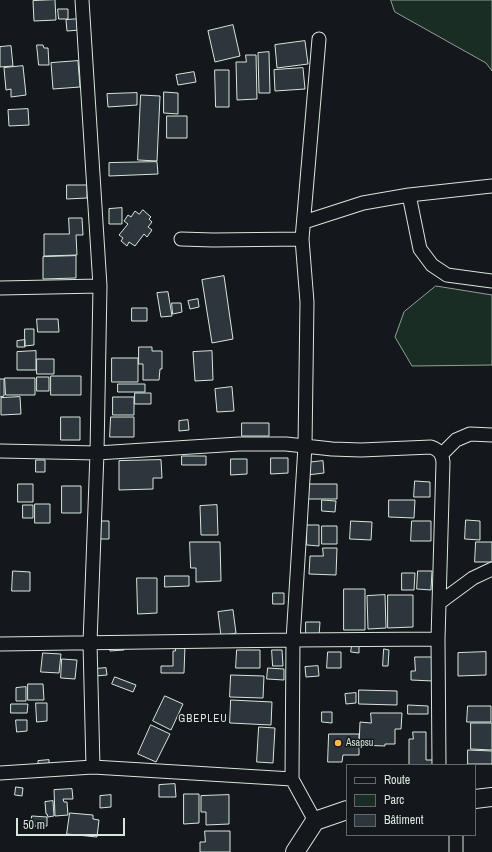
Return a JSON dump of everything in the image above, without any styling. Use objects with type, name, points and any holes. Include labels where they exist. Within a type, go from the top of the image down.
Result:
[{"type":"main road","points":[[476,798],[492,797]]},
{"type":"main road","points":[[295,852],[315,822],[346,810]]},
{"type":"street","points":[[82,0],[100,286],[97,453],[90,643],[93,768]]},
{"type":"street","points":[[315,822],[292,779],[293,640],[305,446],[307,302],[302,240],[318,39]]},
{"type":"street","points":[[304,222],[363,203],[409,195],[492,186]]},
{"type":"street","points":[[409,195],[420,249],[432,265],[447,275],[492,281]]},
{"type":"street","points":[[180,239],[302,240]]},
{"type":"street","points":[[0,288],[100,286]]},
{"type":"street","points":[[442,454],[456,440],[470,434],[492,435]]},
{"type":"street","points":[[0,451],[97,453],[239,444],[286,444],[332,449],[361,450],[431,447],[438,450],[442,454],[443,462],[438,639],[439,764]]},
{"type":"street","points":[[440,603],[473,578],[492,569]]},
{"type":"street","points":[[0,644],[438,639]]},
{"type":"street","points":[[0,773],[93,768],[292,779]]},
{"type":"street","points":[[456,836],[456,852]]},
{"type":"green space","points":[[391,0],[492,0],[492,71],[486,63],[395,12]]},
{"type":"green space","points":[[436,286],[492,295],[492,365],[412,366],[395,337],[404,312]]},
{"type":"building","points":[[55,0],[56,20],[34,21],[33,1]]},
{"type":"building","points":[[58,9],[68,9],[68,19],[59,19]]},
{"type":"building","points":[[80,19],[80,30],[67,31],[66,20]]},
{"type":"building","points":[[233,25],[240,56],[215,62],[208,31]]},
{"type":"building","points":[[305,41],[308,64],[277,68],[275,45]]},
{"type":"building","points":[[37,45],[43,45],[44,48],[48,48],[49,65],[39,65]]},
{"type":"building","points":[[11,46],[13,66],[0,67],[0,47]]},
{"type":"building","points":[[269,52],[270,93],[259,93],[258,53]]},
{"type":"building","points":[[246,55],[256,55],[257,99],[237,100],[236,62],[246,62]]},
{"type":"building","points":[[78,61],[80,87],[53,89],[51,63]]},
{"type":"building","points":[[23,66],[26,95],[11,97],[11,89],[6,90],[4,68]]},
{"type":"building","points":[[303,68],[305,89],[275,91],[274,70]]},
{"type":"building","points":[[215,70],[229,70],[229,107],[216,107]]},
{"type":"building","points":[[194,72],[196,82],[178,85],[176,75]]},
{"type":"building","points":[[164,92],[178,93],[178,114],[164,113]]},
{"type":"building","points":[[137,93],[137,105],[108,107],[107,94]]},
{"type":"building","points":[[141,95],[160,96],[157,161],[138,160]]},
{"type":"building","points":[[28,109],[29,125],[9,126],[8,110]]},
{"type":"building","points":[[167,116],[187,116],[187,138],[167,138]]},
{"type":"building","points":[[157,162],[158,174],[109,176],[109,163]]},
{"type":"building","points":[[67,185],[87,185],[87,198],[67,199]]},
{"type":"building","points":[[122,208],[122,224],[109,224],[109,209]]},
{"type":"building","points":[[143,210],[151,217],[149,219],[152,222],[148,227],[152,230],[147,237],[144,234],[135,246],[129,242],[127,246],[121,241],[123,238],[119,235],[128,224],[124,221],[128,215],[131,217],[135,211],[139,214]]},
{"type":"building","points":[[69,218],[82,218],[83,235],[76,235],[77,255],[44,256],[44,234],[69,234]]},
{"type":"building","points":[[76,256],[76,278],[43,279],[43,257]]},
{"type":"building","points":[[224,276],[233,339],[212,343],[202,280]]},
{"type":"building","points":[[168,292],[172,316],[161,317],[157,293]]},
{"type":"building","points":[[198,299],[199,307],[190,309],[188,301]]},
{"type":"building","points":[[172,303],[181,303],[182,312],[173,314]]},
{"type":"building","points":[[132,308],[147,308],[147,321],[132,321]]},
{"type":"building","points":[[37,319],[58,319],[59,332],[38,332]]},
{"type":"building","points":[[25,329],[34,329],[34,345],[25,346]]},
{"type":"building","points":[[25,340],[25,347],[17,347],[17,341]]},
{"type":"building","points":[[139,347],[152,347],[152,351],[162,351],[162,369],[160,369],[159,380],[143,380],[143,364],[139,364]]},
{"type":"building","points":[[36,351],[36,370],[17,370],[17,352]]},
{"type":"building","points":[[212,351],[213,380],[195,381],[193,352]]},
{"type":"building","points":[[112,358],[138,358],[138,382],[112,382]]},
{"type":"building","points":[[37,359],[54,359],[54,374],[37,374]]},
{"type":"building","points":[[51,376],[81,376],[81,395],[51,395]]},
{"type":"building","points":[[37,377],[49,377],[49,391],[37,391]]},
{"type":"building","points":[[5,378],[35,378],[35,395],[6,395]]},
{"type":"building","points":[[0,379],[4,379],[4,396],[0,397]]},
{"type":"building","points":[[118,384],[145,384],[145,392],[118,392]]},
{"type":"building","points":[[232,387],[234,411],[217,412],[215,389]]},
{"type":"building","points":[[135,393],[151,393],[151,404],[135,404]]},
{"type":"building","points":[[20,397],[21,414],[1,415],[1,398]]},
{"type":"building","points":[[113,397],[134,397],[134,415],[113,415]]},
{"type":"building","points":[[61,417],[80,417],[80,440],[61,440]]},
{"type":"building","points":[[111,417],[134,417],[134,437],[110,437]]},
{"type":"building","points":[[188,420],[189,430],[179,431],[179,421]]},
{"type":"building","points":[[242,423],[269,423],[269,436],[242,436]]},
{"type":"building","points":[[182,456],[206,456],[206,465],[182,465]]},
{"type":"building","points":[[271,458],[288,458],[288,473],[271,474]]},
{"type":"building","points":[[231,459],[247,459],[247,474],[231,475]]},
{"type":"building","points":[[36,460],[45,460],[45,472],[36,472]]},
{"type":"building","points":[[161,460],[162,478],[153,478],[153,489],[119,490],[119,461]]},
{"type":"building","points":[[323,461],[324,473],[307,475],[305,463]]},
{"type":"building","points":[[415,481],[430,482],[430,497],[414,497]]},
{"type":"building","points":[[18,484],[33,484],[33,502],[18,502]]},
{"type":"building","points":[[308,484],[337,484],[337,499],[308,499]]},
{"type":"building","points":[[62,486],[81,486],[81,513],[62,513]]},
{"type":"building","points":[[322,500],[336,501],[335,512],[322,511]]},
{"type":"building","points":[[389,500],[415,500],[414,518],[389,517]]},
{"type":"building","points":[[35,504],[50,504],[50,523],[35,523]]},
{"type":"building","points":[[23,505],[33,505],[33,518],[23,518]]},
{"type":"building","points":[[217,505],[218,535],[201,535],[200,506]]},
{"type":"building","points":[[466,520],[480,521],[480,540],[465,539]]},
{"type":"building","points":[[101,521],[109,521],[109,539],[101,539]]},
{"type":"building","points":[[351,521],[372,522],[371,540],[350,539]]},
{"type":"building","points":[[412,521],[431,521],[431,541],[411,541]]},
{"type":"building","points":[[307,525],[319,525],[319,546],[307,545]]},
{"type":"building","points":[[322,526],[337,526],[337,544],[322,544]]},
{"type":"building","points":[[190,542],[220,542],[221,581],[196,582],[196,568],[191,568]]},
{"type":"building","points":[[476,542],[492,542],[492,562],[475,562]]},
{"type":"building","points":[[323,548],[337,548],[336,575],[309,574],[310,556],[323,556]]},
{"type":"building","points":[[13,571],[30,572],[30,591],[12,591]]},
{"type":"building","points":[[418,571],[432,571],[431,590],[417,589]]},
{"type":"building","points":[[402,573],[415,573],[414,590],[402,590]]},
{"type":"building","points":[[165,576],[189,576],[189,586],[165,587]]},
{"type":"building","points":[[137,578],[157,578],[157,613],[138,614]]},
{"type":"building","points":[[344,589],[365,589],[365,630],[344,630]]},
{"type":"building","points":[[273,593],[284,593],[284,604],[273,604]]},
{"type":"building","points":[[385,595],[386,628],[368,629],[367,596]]},
{"type":"building","points":[[388,595],[413,595],[413,627],[388,628]]},
{"type":"building","points":[[233,610],[236,633],[221,636],[218,612]]},
{"type":"building","points":[[306,622],[320,622],[319,636],[306,636]]},
{"type":"building","points":[[124,643],[124,650],[110,651],[109,644]]},
{"type":"building","points":[[176,645],[185,645],[184,673],[161,673],[161,666],[173,666],[173,651],[175,651]]},
{"type":"building","points":[[352,646],[359,646],[359,653],[351,652]]},
{"type":"building","points":[[384,649],[389,650],[388,666],[383,666]]},
{"type":"building","points":[[237,650],[260,650],[260,668],[236,668]]},
{"type":"building","points":[[272,650],[282,650],[283,666],[273,666]]},
{"type":"building","points":[[328,652],[341,652],[341,668],[327,668]]},
{"type":"building","points":[[486,652],[486,675],[458,676],[458,653]]},
{"type":"building","points":[[43,653],[61,654],[59,673],[41,672]]},
{"type":"building","points":[[415,657],[434,657],[433,681],[411,680],[411,671],[415,671]]},
{"type":"building","points":[[62,659],[77,660],[75,679],[61,678]]},
{"type":"building","points":[[318,666],[319,676],[306,677],[305,667]]},
{"type":"building","points":[[106,668],[107,675],[95,676],[94,669]]},
{"type":"building","points":[[268,668],[284,669],[284,680],[267,679]]},
{"type":"building","points":[[231,675],[264,676],[263,698],[230,697]]},
{"type":"building","points":[[115,677],[136,685],[133,692],[112,684]]},
{"type":"building","points":[[28,684],[43,684],[44,700],[28,700]]},
{"type":"building","points":[[26,687],[26,701],[16,701],[16,688]]},
{"type":"building","points":[[359,690],[397,691],[397,705],[359,704]]},
{"type":"building","points":[[356,693],[356,703],[346,704],[345,694]]},
{"type":"building","points":[[165,696],[183,704],[171,730],[153,721]]},
{"type":"building","points":[[231,700],[272,702],[271,725],[230,723]]},
{"type":"building","points":[[36,703],[47,703],[47,721],[37,722]]},
{"type":"building","points":[[11,704],[28,704],[27,713],[11,713]]},
{"type":"building","points":[[408,705],[428,706],[428,714],[408,714]]},
{"type":"building","points":[[468,706],[491,706],[491,722],[467,722]]},
{"type":"building","points":[[322,712],[332,712],[332,723],[322,722]]},
{"type":"building","points":[[371,713],[402,713],[401,729],[395,729],[395,744],[385,744],[385,746],[359,745],[360,722],[371,723]]},
{"type":"building","points":[[16,720],[27,720],[27,731],[17,732]]},
{"type":"building","points":[[471,723],[492,723],[492,750],[471,749]]},
{"type":"building","points":[[151,725],[170,734],[156,762],[138,754]]},
{"type":"building","points":[[259,727],[275,728],[273,763],[257,762]]},
{"type":"building","points":[[413,732],[426,732],[426,760],[434,760],[434,764],[409,764],[409,739],[413,739]]},
{"type":"building","points":[[329,734],[359,734],[359,755],[343,755],[342,762],[328,762]]},
{"type":"building","points":[[468,750],[492,751],[492,764],[468,764]]},
{"type":"building","points":[[49,760],[49,765],[38,765],[38,761]]},
{"type":"building","points":[[175,784],[176,797],[159,797],[159,785]]},
{"type":"building","points":[[16,787],[23,788],[22,796],[15,795]]},
{"type":"building","points":[[72,789],[73,799],[63,799],[64,802],[67,802],[68,815],[55,816],[54,790]]},
{"type":"building","points":[[184,794],[199,794],[199,823],[184,824]]},
{"type":"building","points":[[111,795],[111,807],[100,808],[100,796]]},
{"type":"building","points":[[229,795],[229,824],[206,825],[206,812],[201,812],[201,796]]},
{"type":"building","points":[[53,801],[54,816],[48,817],[46,814],[45,802]]},
{"type":"building","points":[[70,813],[93,815],[93,819],[99,820],[97,837],[67,834]]},
{"type":"building","points":[[32,816],[47,817],[47,826],[31,826]]},
{"type":"building","points":[[205,831],[230,831],[230,852],[200,852],[200,842],[205,842]]},
{"type":"place","name":"Asapsu","points":[[338,743]]},
{"type":"district","name":"GBEPLEU","points":[[203,719]]}]
